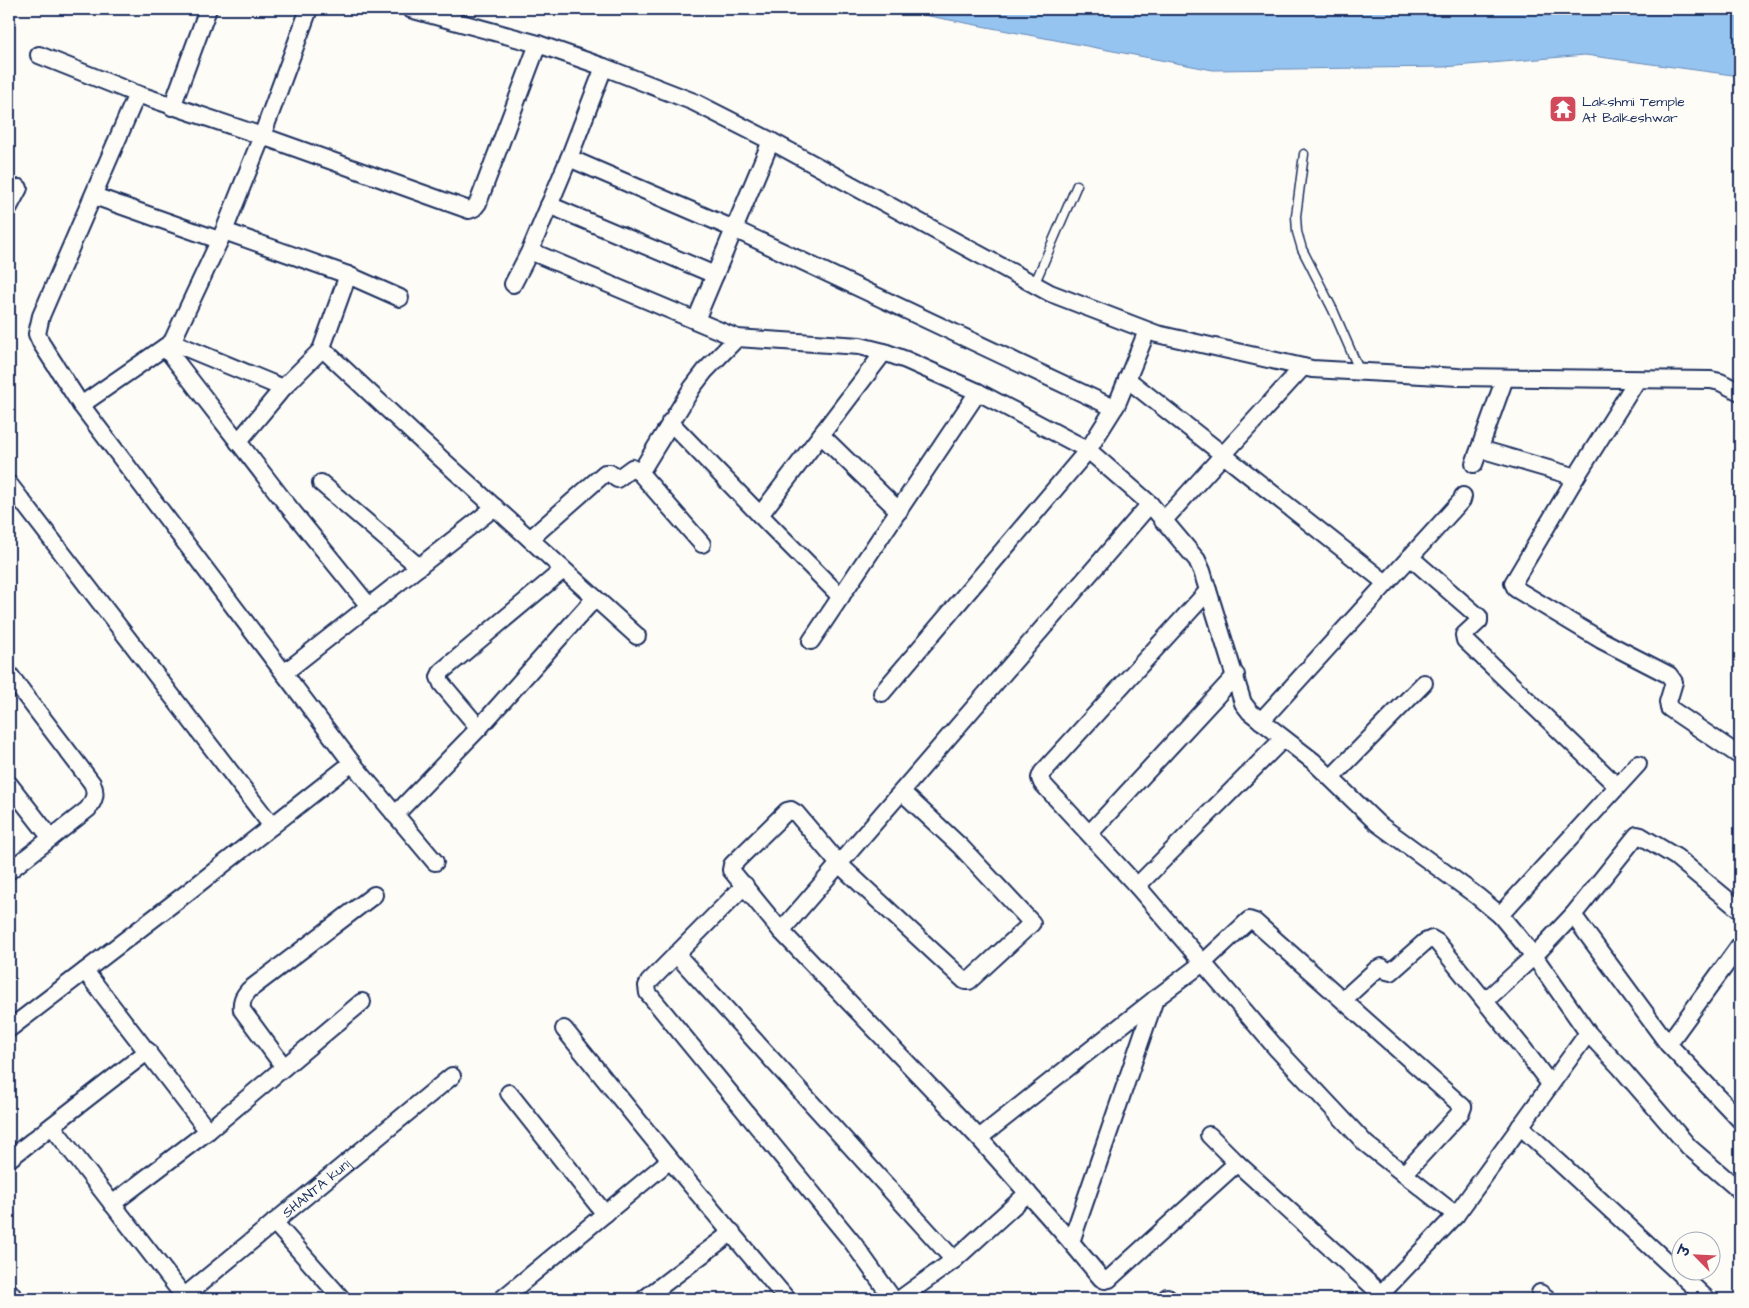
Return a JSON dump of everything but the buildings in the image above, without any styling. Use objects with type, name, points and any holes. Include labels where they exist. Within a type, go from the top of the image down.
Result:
[{"type":"street","points":[[172,107],[208,9]]},
{"type":"street","points":[[81,405],[169,345],[221,236],[262,136],[309,9]]},
{"type":"street","points":[[410,9],[538,44],[694,102],[771,141],[1034,285],[1050,293],[1157,334],[1312,369],[1505,378],[1711,380],[1720,382],[1740,392]]},
{"type":"street","points":[[38,55],[172,107],[262,136],[469,210],[478,203],[538,44]]},
{"type":"street","points":[[513,284],[530,251],[569,158],[604,67]]},
{"type":"street","points":[[137,94],[41,316],[37,334],[81,405],[352,763],[435,862]]},
{"type":"street","points":[[696,320],[771,141]]},
{"type":"street","points":[[569,158],[734,229],[1115,407]]},
{"type":"street","points":[[9,207],[20,188]]},
{"type":"street","points":[[94,196],[348,275],[400,298]]},
{"type":"street","points":[[549,205],[715,275]]},
{"type":"street","points":[[530,251],[737,338],[860,346],[884,352],[978,392],[1088,450],[1150,504],[1197,560],[1236,675],[1243,703],[1261,721],[1313,761],[1377,823],[1500,915],[1534,956],[1588,1033],[1689,1147],[1740,1191]]},
{"type":"street","points":[[238,442],[283,388],[321,350],[348,275]]},
{"type":"street","points":[[882,693],[1088,450],[1115,407],[1147,331]]},
{"type":"street","points":[[640,474],[670,422],[705,371],[737,338]]},
{"type":"street","points":[[169,345],[283,388]]},
{"type":"street","points":[[169,345],[238,442],[369,606]]},
{"type":"street","points":[[321,350],[326,352],[637,636]]},
{"type":"street","points":[[760,515],[884,352]]},
{"type":"street","points":[[1163,520],[1224,456],[1303,367]]},
{"type":"street","points":[[1505,378],[1477,457],[1576,477]]},
{"type":"street","points":[[1127,379],[1386,583]]},
{"type":"street","points":[[1637,380],[1576,477],[1513,583],[1513,586],[1516,590],[1601,640],[1669,675],[1674,682],[1668,702],[1669,708],[1740,756]]},
{"type":"street","points":[[811,641],[978,392]]},
{"type":"street","points":[[670,422],[841,597]]},
{"type":"street","points":[[821,435],[899,511]]},
{"type":"street","points":[[530,539],[605,473],[610,473],[617,479],[632,468],[640,474],[702,544]]},
{"type":"street","points":[[321,483],[419,567]]},
{"type":"street","points":[[9,484],[272,826]]},
{"type":"street","points":[[1261,721],[1462,500],[1463,496]]},
{"type":"street","points":[[781,931],[1150,504]]},
{"type":"street","points":[[284,673],[495,507]]},
{"type":"street","points":[[1410,557],[1479,617],[1479,621],[1464,635],[1465,640],[1617,786]]},
{"type":"street","points":[[479,728],[442,684],[439,677],[442,671],[563,570]]},
{"type":"street","points":[[1208,591],[1042,773],[1040,778],[1042,783],[1090,833],[1204,962],[1277,1049],[1366,1144],[1456,1215]]},
{"type":"street","points":[[395,815],[479,728],[595,598]]},
{"type":"street","points":[[1090,833],[1236,675]]},
{"type":"street","points":[[9,870],[88,809],[95,797],[96,790],[11,680]]},
{"type":"street","points":[[1331,778],[1424,683]]},
{"type":"street","points":[[1137,886],[1283,738]]},
{"type":"street","points":[[9,1029],[352,763]]},
{"type":"street","points":[[1500,915],[1638,764]]},
{"type":"street","points":[[9,784],[51,838]]},
{"type":"street","points":[[902,792],[961,847],[1032,920],[1031,924],[967,982],[839,864],[796,813],[790,810],[732,865],[732,870],[781,931],[979,1138],[1101,1278],[1108,1279],[1237,1164]]},
{"type":"street","points":[[1485,1001],[1534,956],[1572,915],[1637,836],[1641,836],[1676,857],[1740,910]]},
{"type":"street","points":[[745,885],[649,982],[648,993],[853,1243],[893,1299]]},
{"type":"street","points":[[284,1067],[242,1010],[244,997],[249,990],[374,895]]},
{"type":"street","points":[[1572,915],[1668,1044],[1740,1120]]},
{"type":"street","points":[[979,1138],[1155,998],[1204,962],[1249,920],[1255,922],[1463,1107],[1461,1112],[1404,1174]]},
{"type":"street","points":[[1343,1000],[1377,968],[1380,967],[1391,972],[1432,939],[1437,942],[1550,1084]]},
{"type":"street","points":[[1668,1044],[1740,944]]},
{"type":"street","points":[[676,954],[954,1260]]},
{"type":"street","points":[[86,971],[208,1131]]},
{"type":"street","points":[[1071,1242],[1155,998]]},
{"type":"street","points":[[112,1204],[208,1131],[362,1002]]},
{"type":"street","points":[[564,1029],[786,1299]]},
{"type":"street","points":[[1209,1135],[1237,1164],[1385,1295],[1456,1215],[1588,1033]]},
{"type":"street","points":[[9,1159],[148,1052]]},
{"type":"street","name":"SHANTA kunj","points":[[183,1298],[452,1076]]},
{"type":"street","points":[[509,1093],[605,1214]]},
{"type":"street","points":[[52,1126],[183,1298]]},
{"type":"street","points":[[1520,1126],[1708,1299]]},
{"type":"street","points":[[502,1299],[670,1160]]},
{"type":"street","points":[[900,1299],[954,1260],[1028,1193]]},
{"type":"street","points":[[274,1222],[342,1299]]},
{"type":"street","points":[[644,1299],[732,1232]]},
{"type":"street","points":[[9,1291],[15,1299]]},
{"type":"lane","points":[[1304,154],[1296,216],[1297,232],[1302,249],[1333,310],[1360,372]]},
{"type":"lane","points":[[1034,285],[1076,185]]},
{"type":"water","points":[[892,9],[1740,9],[1740,76],[1585,55],[1444,67],[1213,70]]},
{"type":"place","name":"Lakshmi Temple At Balkeshwar","points":[[1563,109]]}]
